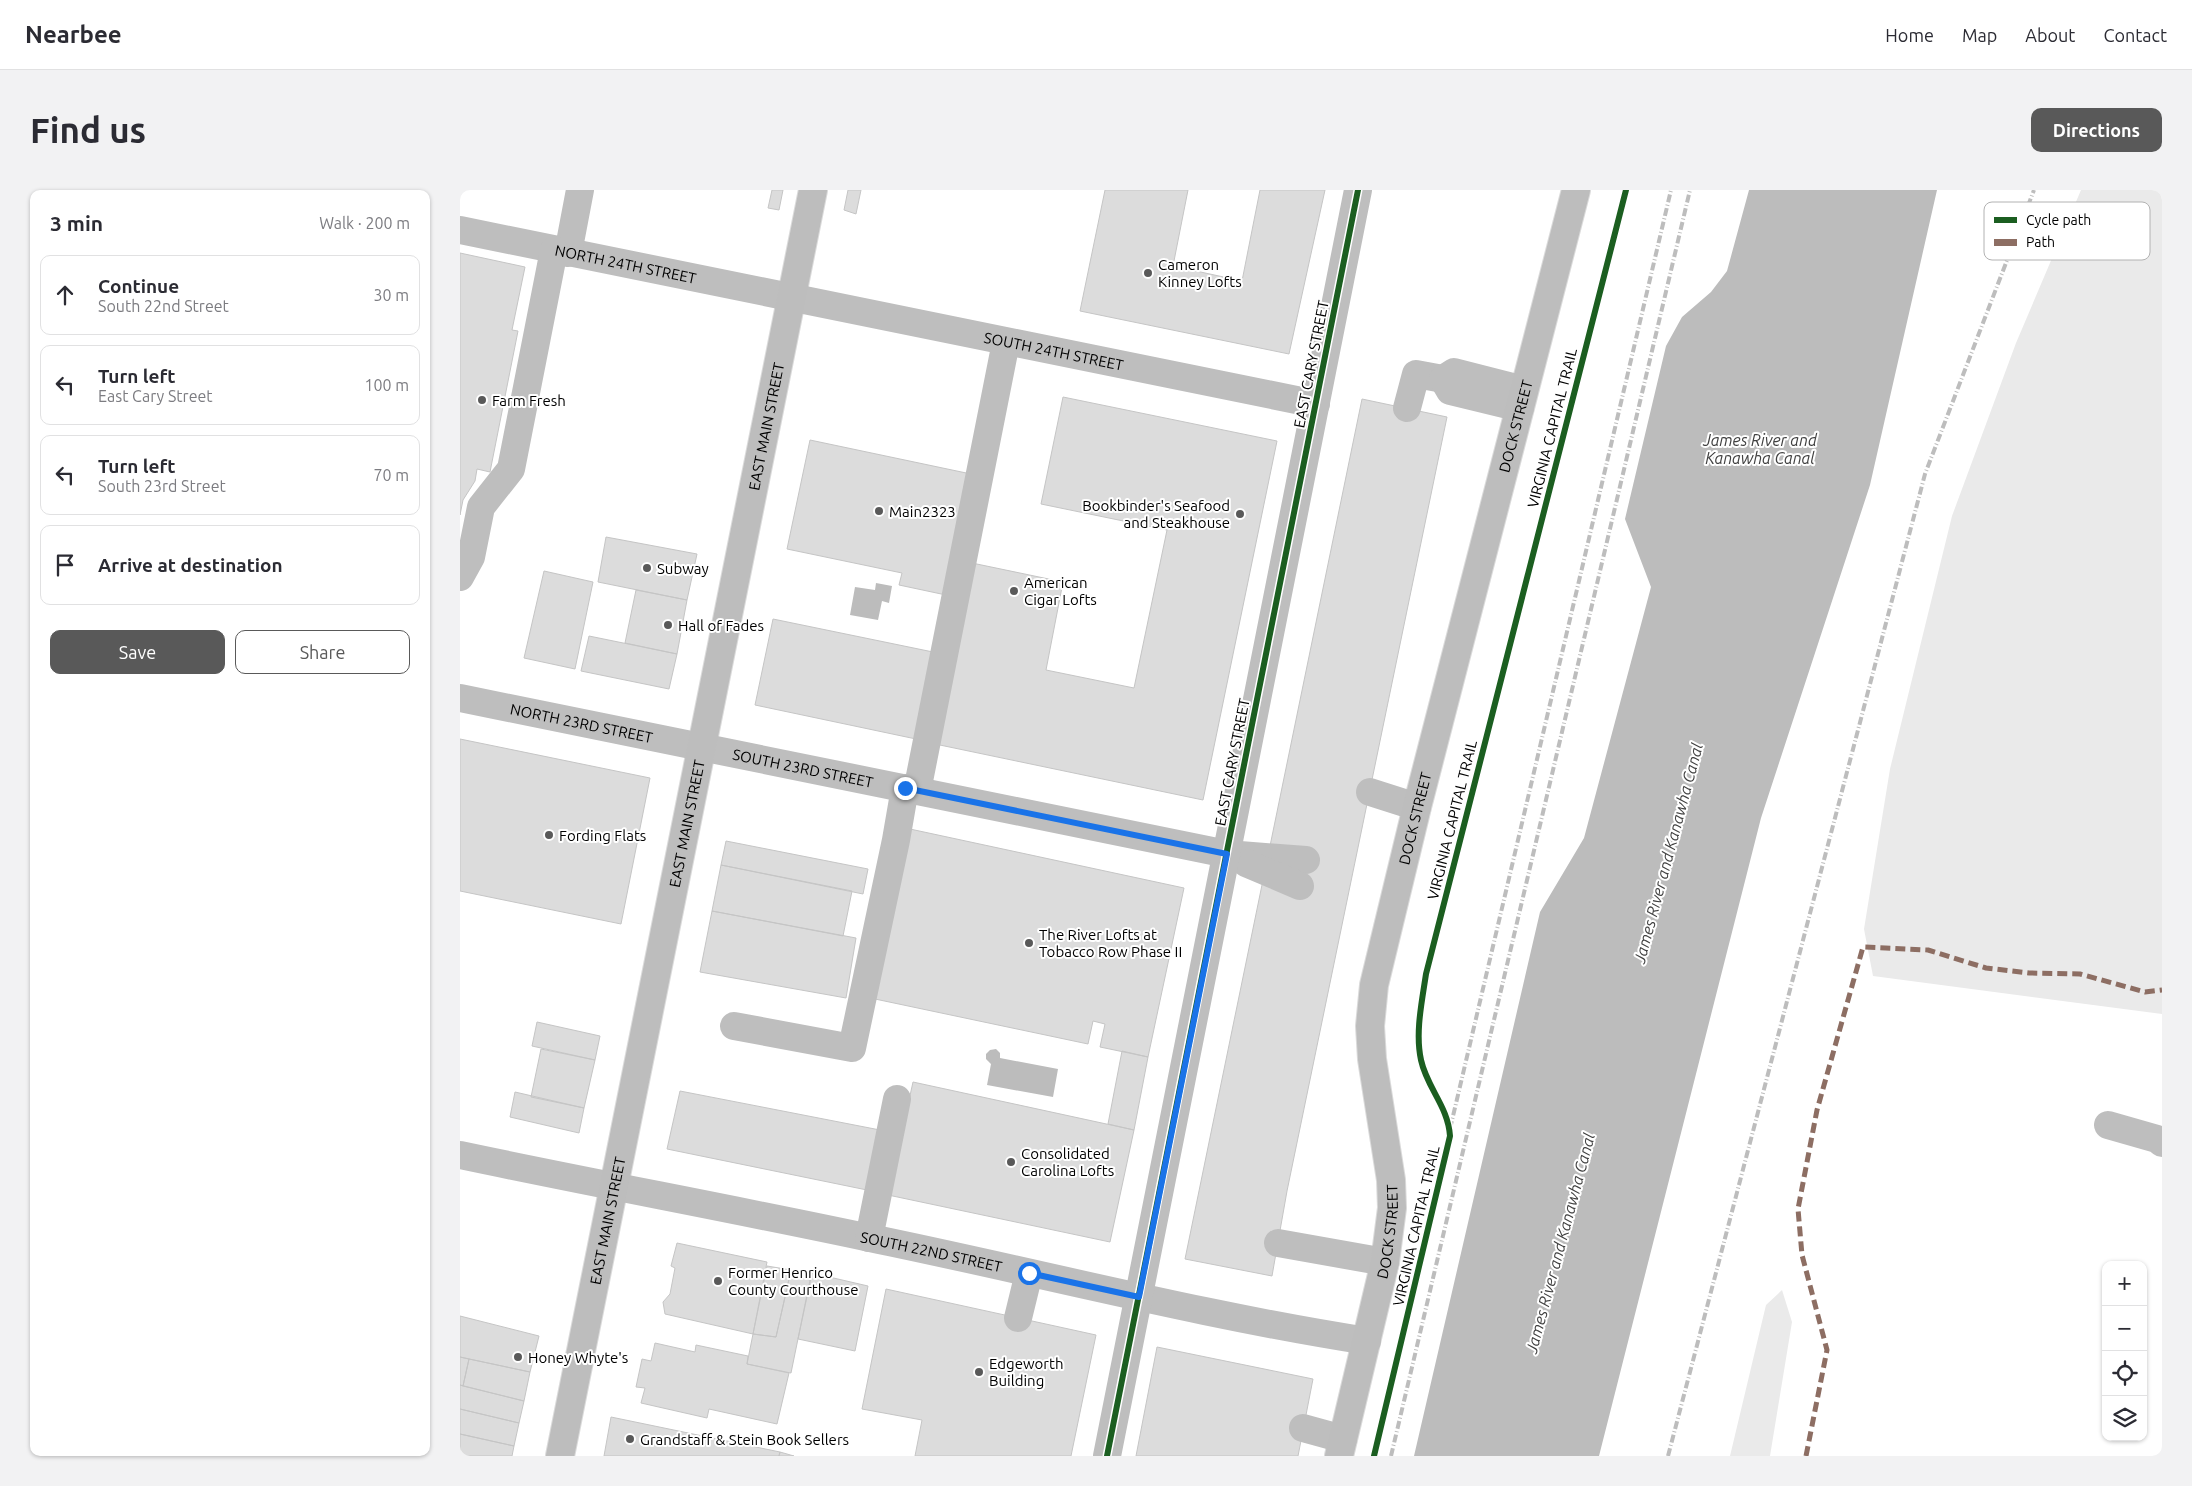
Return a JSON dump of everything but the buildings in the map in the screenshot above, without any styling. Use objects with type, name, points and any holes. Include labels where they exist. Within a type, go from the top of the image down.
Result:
[{"type":"main road","name":"EAST MAIN STREET","points":[[560,1456],[813,190]]},
{"type":"main road","name":"DOCK STREET","points":[[1341,1448],[1386,1262],[1392,1208],[1391,1180],[1376,1093],[1370,1026],[1374,985],[1417,807],[1576,190]]},
{"type":"street","points":[[460,577],[471,557],[481,507],[511,469],[561,251],[580,190]]},
{"type":"street","name":"EAST CARY STREET","points":[[1107,1456],[1358,190]]},
{"type":"street","name":"NORTH 24TH STREET","points":[[460,230],[792,298]]},
{"type":"street","name":"SOUTH 24TH STREET","points":[[792,298],[1316,404]]},
{"type":"street","points":[[734,1026],[852,1048],[896,840],[911,790],[1006,342]]},
{"type":"street","points":[[1407,408],[1416,374],[1443,379],[1450,391],[1522,399]]},
{"type":"street","name":"NORTH 23RD STREET","points":[[460,698],[702,747]]},
{"type":"street","name":"SOUTH 23RD STREET","points":[[702,747],[1227,854],[1303,873]]},
{"type":"street","points":[[1370,792],[1417,807]]},
{"type":"street","points":[[869,1238],[897,1099]]},
{"type":"street","points":[[2108,1125],[2162,1143]]},
{"type":"street","name":"SOUTH 22ND STREET","points":[[460,1155],[613,1188],[869,1238],[1139,1297],[1322,1334],[1367,1340]]},
{"type":"street","points":[[1278,1243],[1386,1262]]},
{"type":"street","points":[[1018,1318],[1029,1273]]},
{"type":"street","points":[[1304,1428],[1341,1448]]},
{"type":"shaded area","points":[[2081,190],[2162,190],[2162,1014],[1873,976],[1864,929],[1890,769],[1952,516],[2016,343],[2051,260],[2150,260],[2150,202],[2076,202]]},
{"type":"shaded area","points":[[1782,1290],[1792,1322],[1770,1456],[1730,1456],[1766,1305]]},
{"type":"water","name":"James River and Kanawha Canal","points":[[1749,190],[1937,190],[1870,485],[1761,818],[1599,1456],[1414,1456],[1540,912],[1584,838],[1651,587],[1625,519],[1666,346],[1682,317],[1711,292],[1727,271]]},
{"type":"water","points":[[876,583],[892,586],[889,603],[882,601],[878,620],[850,615],[855,587],[875,590]]},
{"type":"water","points":[[996,1049],[1000,1053],[1000,1058],[1058,1069],[1053,1097],[987,1085],[991,1064],[986,1059],[986,1054],[990,1050]]},
{"type":"railway","points":[[1373,1456],[1671,190]]},
{"type":"railway","points":[[1391,1456],[1690,190]]},
{"type":"railway","points":[[2029,202],[2034,190]]},
{"type":"railway","points":[[1668,1456],[1925,474],[2007,260]]},
{"type":"marked path","points":[[1806,1456],[1827,1350],[1802,1255],[1798,1209],[1817,1110],[1863,947],[1928,950],[1986,968],[2029,973],[2080,974],[2145,992],[2162,990]]},
{"type":"cycle path","points":[[1107,1456],[1358,190]]},
{"type":"cycle path","name":"VIRGINIA CAPITAL TRAIL","points":[[1374,1456],[1450,1136],[1442,1106],[1424,1070],[1419,1050],[1420,1017],[1426,974],[1626,190]]},
{"type":"place","name":"Cameron Kinney Lofts","points":[[1148,273]]},
{"type":"place","name":"Farm Fresh","points":[[482,400]]},
{"type":"place","name":"Main2323","points":[[879,511]]},
{"type":"place","name":"Bookbinder's Seafood and Steakhouse","points":[[1240,514]]},
{"type":"place","name":"Subway","points":[[647,568]]},
{"type":"place","name":"American Cigar Lofts","points":[[1014,591]]},
{"type":"place","name":"Hall of Fades","points":[[668,625]]},
{"type":"place","name":"Fording Flats","points":[[549,835]]},
{"type":"place","name":"The River Lofts at Tobacco Row Phase II","points":[[1029,943]]},
{"type":"place","name":"Consolidated Carolina Lofts","points":[[1011,1162]]},
{"type":"place","name":"Former Henrico County Courthouse","points":[[718,1281]]},
{"type":"place","name":"Honey Whyte's","points":[[518,1357]]},
{"type":"place","name":"Edgeworth Building","points":[[979,1372]]},
{"type":"place","name":"Grandstaff & Stein Book Sellers","points":[[630,1439]]},
{"type":"route","points":[[905,788],[1227,854],[1139,1297],[1029,1273]]}]
